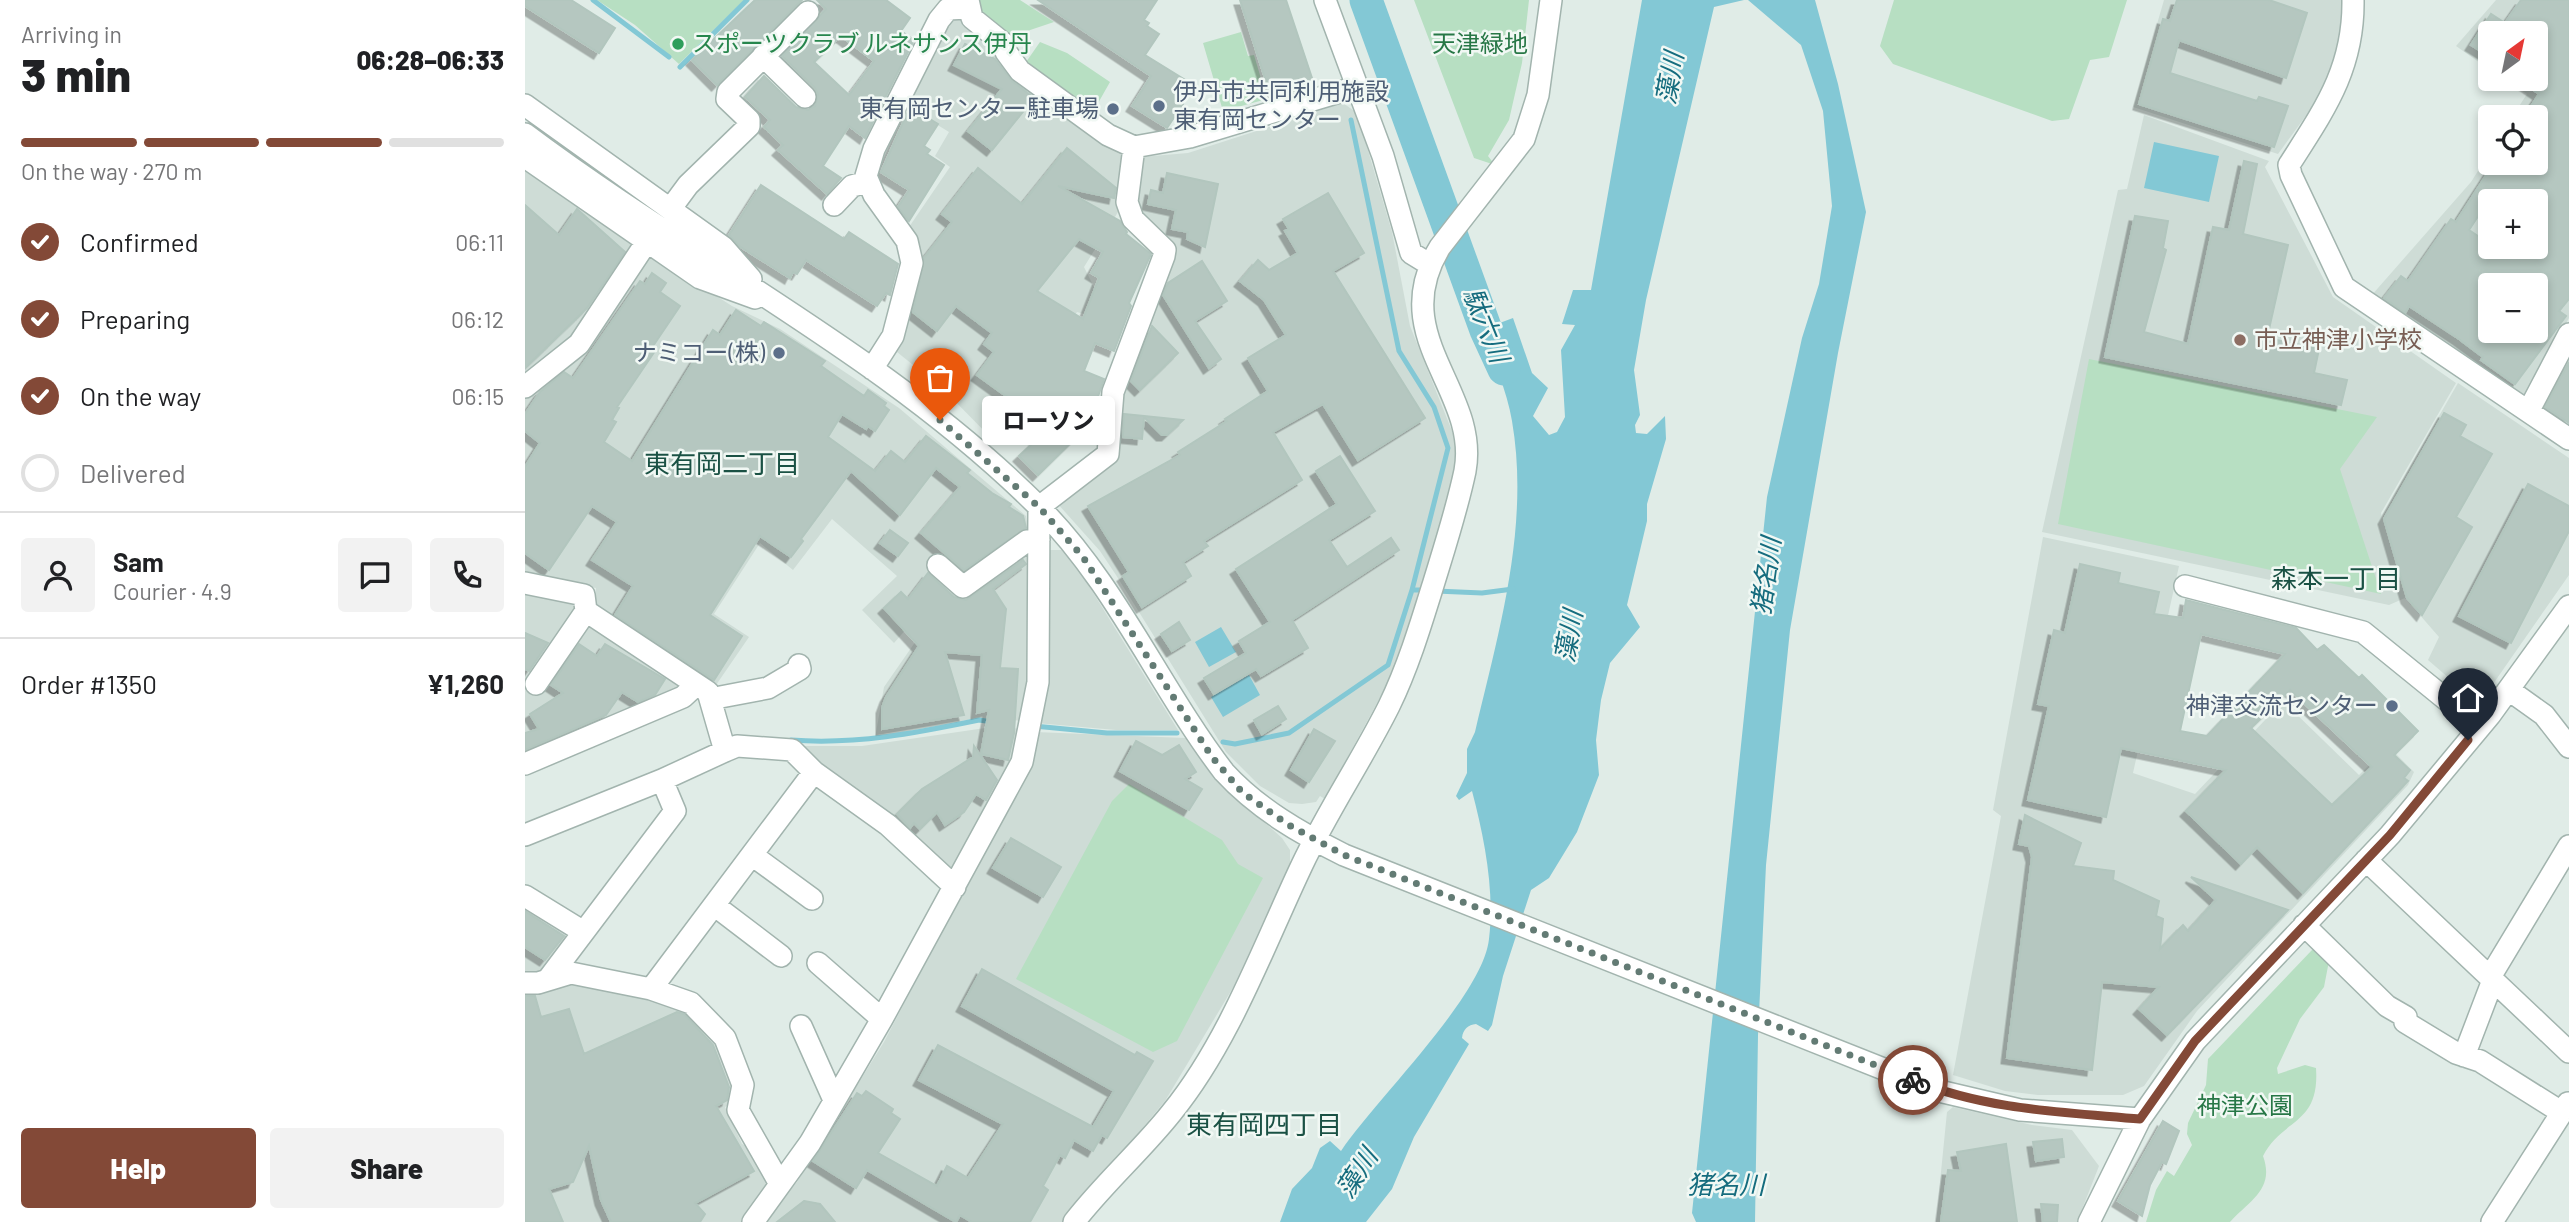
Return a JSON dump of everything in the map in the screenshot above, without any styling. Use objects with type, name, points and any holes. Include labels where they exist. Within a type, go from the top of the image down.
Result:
[{"type":"street","points":[[1325,0],[1383,156],[1411,253],[1435,256]]},
{"type":"street","points":[[1074,1222],[1173,1111],[1211,1051],[1245,988],[1314,840],[1389,706],[1407,665],[1453,521],[1465,468],[1461,424],[1421,312],[1421,292],[1435,256],[1524,139],[1535,112],[1551,0]]},
{"type":"street","points":[[2353,0],[2346,58],[2340,82],[2289,165],[2291,175],[2344,287],[2569,439]]},
{"type":"street","points":[[872,369],[893,336],[912,263],[907,241],[867,182],[874,149],[939,20],[948,9],[968,4],[972,18],[1003,43],[1006,52],[1020,71],[1108,135],[1134,147],[1190,137],[1356,87]]},
{"type":"street","points":[[671,208],[688,185],[749,126],[749,120],[727,99],[728,92],[808,12]]},
{"type":"street","points":[[763,56],[806,97]]},
{"type":"street","points":[[525,105],[723,247],[771,302]]},
{"type":"street","points":[[525,134],[920,401],[1039,507],[1083,557],[1224,772],[1260,806],[1314,840],[1344,855],[1939,1091],[2020,1110],[2140,1119]]},
{"type":"street","points":[[1039,507],[1108,454],[1113,392],[1164,256],[1165,250],[1133,219],[1127,202],[1134,147]]},
{"type":"street","points":[[525,158],[700,278],[726,290],[771,302]]},
{"type":"street","points":[[834,205],[852,186],[867,182]]},
{"type":"street","points":[[525,387],[579,344],[646,243]]},
{"type":"street","points":[[2529,410],[2569,334]]},
{"type":"street","points":[[753,1222],[834,1100],[882,1019],[1023,762],[1038,682],[1039,507]]},
{"type":"street","points":[[938,565],[964,587],[1027,541],[1039,540]]},
{"type":"street","points":[[525,583],[584,595],[586,611],[536,684]]},
{"type":"street","points":[[2185,586],[2363,632],[2480,727]]},
{"type":"street","points":[[586,611],[703,692],[725,751]]},
{"type":"street","points":[[2088,1222],[2140,1119],[2195,1041],[2366,860],[2480,727],[2567,612]]},
{"type":"street","points":[[525,764],[683,697],[703,692],[768,688],[800,669],[799,665]]},
{"type":"street","points":[[2509,690],[2544,715],[2569,747]]},
{"type":"street","points":[[525,835],[662,780],[737,746],[792,750],[814,772],[888,825],[955,887]]},
{"type":"street","points":[[651,989],[814,772]]},
{"type":"street","points":[[549,978],[675,811],[662,780]]},
{"type":"street","points":[[2464,1056],[2491,978],[2569,846]]},
{"type":"street","points":[[752,855],[812,899]]},
{"type":"street","points":[[2366,860],[2569,1052]]},
{"type":"street","points":[[525,896],[582,931]]},
{"type":"street","points":[[714,905],[781,956]]},
{"type":"street","points":[[2304,925],[2388,1006],[2406,1017],[2405,1022],[2464,1056],[2480,1061],[2565,1107],[2492,1222]]},
{"type":"street","points":[[818,963],[882,1019]]},
{"type":"street","points":[[525,983],[538,983],[571,973],[651,989],[691,1003],[725,1038],[743,1085],[738,1110],[780,1184]]},
{"type":"street","points":[[801,1026],[834,1100]]},
{"type":"shaded area","points":[[2164,0],[2345,0],[2344,22],[2333,66],[2321,95],[2278,154],[2133,107]]},
{"type":"shaded area","points":[[2496,0],[2569,0],[2569,318],[2525,399],[2371,296],[2478,171],[2478,175],[2548,175],[2548,105],[2520,105],[2527,94],[2522,91],[2548,91],[2548,21],[2478,21],[2478,62],[2456,46]]},
{"type":"shaded area","points":[[948,15],[959,15],[1081,124],[1126,157],[1123,204],[1084,267],[1095,289],[1084,314],[1077,312],[996,443],[943,389],[892,348],[907,230],[950,167],[935,156],[949,132],[905,105]]},
{"type":"shaded area","points":[[1343,103],[1357,113],[1392,232],[1410,326],[1454,436],[1457,464],[1436,546],[1389,681],[1325,799],[1320,796],[1316,802],[1302,804],[1289,803],[1260,786],[1226,752],[1100,551],[1057,503],[1114,455],[1116,401],[1174,255],[1139,219],[1135,202],[1141,157],[1188,153]]},
{"type":"shaded area","name":"市立神津小学校","points":[[2144,115],[2269,161],[2265,167],[2333,297],[2456,383],[2381,513],[2383,521],[2382,515],[2458,383],[2569,458],[2569,575],[2484,697],[2472,698],[2428,660],[2439,637],[2405,598],[2389,605],[2042,532],[2118,190],[2127,189]]},
{"type":"shaded area","points":[[525,166],[635,243],[573,343],[525,380]]},
{"type":"shaded area","points":[[649,253],[732,306],[780,329],[899,408],[1026,516],[1030,550],[1029,689],[1024,721],[977,718],[875,738],[884,687],[927,625],[916,618],[894,643],[862,610],[897,576],[832,519],[793,570],[760,543],[714,614],[749,637],[714,688],[596,612],[596,588],[525,575],[525,394]]},
{"type":"shaded area","points":[[2569,353],[2569,428],[2539,408]]},
{"type":"shaded area","points":[[2043,537],[2179,566],[2133,773],[2195,794],[2283,701],[2359,775],[2388,746],[2414,772],[2408,785],[2197,1011],[2144,1086],[2123,1095],[2038,1095],[2005,1091],[1953,1075],[2001,816],[1993,810]]},
{"type":"shaded area","points":[[1048,550],[1064,550],[1076,565],[1178,730],[1116,730],[1036,723]]},
{"type":"shaded area","points":[[525,591],[575,601],[681,682],[680,692],[525,761]]},
{"type":"shaded area","points":[[999,726],[1019,729],[1013,761],[953,872],[796,746],[862,746]]},
{"type":"shaded area","points":[[1035,732],[1186,738],[1228,790],[1282,838],[1290,850],[1290,867],[1237,981],[1165,1101],[1064,1222],[764,1222],[797,1182],[884,1042],[1035,753]]},
{"type":"shaded area","points":[[525,903],[572,931],[546,972],[525,979]]},
{"type":"shaded area","points":[[561,979],[646,994],[709,1022],[737,1100],[725,1107],[742,1144],[749,1147],[772,1182],[747,1222],[525,1222],[525,989]]},
{"type":"shaded area","points":[[1953,1107],[2032,1125],[2072,1130],[2099,1166],[2077,1222],[1936,1222],[1947,1112]]},
{"type":"green space","name":"スポーツクラブ ルネサンス伊丹","points":[[597,0],[744,0],[679,64],[635,25]]},
{"type":"green space","points":[[979,0],[1020,0],[1054,22],[1009,37],[979,12]]},
{"type":"green space","name":"天津緑地","points":[[1414,0],[1529,0],[1522,63],[1509,120],[1488,156],[1495,165],[1474,158]]},
{"type":"green space","points":[[1894,0],[2127,0],[2109,57],[2090,60],[2069,119],[2052,121],[1893,64],[1880,46]]},
{"type":"green space","points":[[1241,32],[1248,56],[1254,55],[1267,99],[1223,111],[1203,43]]},
{"type":"green space","points":[[1040,42],[1067,53],[1110,82],[1093,112],[1024,65]]},
{"type":"green space","points":[[2089,359],[2377,417],[2340,469],[2381,594],[2058,524]]},
{"type":"green space","points":[[1129,784],[1222,840],[1238,864],[1263,878],[1177,1041],[1153,1052],[1016,979],[1112,801]]},
{"type":"green space","name":"神津公園","points":[[2317,949],[2329,961],[2324,987],[2300,1019],[2277,1068],[2278,1074],[2305,1065],[2316,1068],[2316,1087],[2306,1111],[2280,1134],[2263,1156],[2266,1177],[2259,1193],[2230,1222],[2146,1222],[2156,1190],[2167,1171],[2174,1176],[2192,1145],[2187,1134],[2188,1123],[2206,1085],[2208,1059],[2312,950]]},
{"type":"water","name":"藻川","points":[[1642,0],[1744,0],[1714,7],[1646,300],[1634,370],[1640,415],[1635,425],[1636,433],[1647,434],[1665,416],[1666,439],[1647,504],[1647,521],[1627,605],[1640,627],[1610,663],[1601,700],[1596,740],[1599,775],[1577,832],[1549,878],[1531,890],[1503,976],[1492,1025],[1488,1031],[1476,1024],[1465,1030],[1462,1038],[1469,1044],[1414,1137],[1392,1189],[1366,1222],[1280,1222],[1292,1189],[1312,1168],[1320,1148],[1330,1141],[1341,1151],[1449,1017],[1482,962],[1489,939],[1491,902],[1481,827],[1472,791],[1459,800],[1456,796],[1467,773],[1467,749],[1475,732],[1502,617],[1515,539],[1517,460],[1507,398],[1481,330],[1513,318],[1532,373],[1548,388],[1533,416],[1549,435],[1557,432],[1565,417],[1561,350],[1575,325],[1562,324],[1573,290],[1591,290]]},
{"type":"water","name":"猪名川","points":[[1748,0],[1815,0],[1838,84],[1866,212],[1838,353],[1790,630],[1766,865],[1758,1035],[1755,1222],[1696,1222],[1692,1213],[1767,497],[1802,338],[1819,284],[1832,206],[1823,111],[1801,45]]},
{"type":"water","points":[[2154,142],[2219,156],[2209,202],[2144,188]]},
{"type":"water","points":[[1221,627],[1236,652],[1209,667],[1195,642]]},
{"type":"water","points":[[1249,675],[1260,695],[1223,717],[1211,697]]},
{"type":"building","points":[[525,0],[571,0],[615,28],[599,53],[525,6]]},
{"type":"building","points":[[755,0],[802,0],[717,85],[692,60]]},
{"type":"building","points":[[817,0],[886,0],[910,18],[901,31],[914,40],[865,138],[849,126],[823,166],[841,178],[827,194],[778,150],[783,145],[764,127],[770,120],[745,97],[764,76],[796,107],[808,110],[815,106],[818,94],[815,88],[782,56],[826,9]],"holes":[[[841,36],[874,61],[849,95],[814,62]]]},
{"type":"building","points":[[1038,0],[1157,0],[1144,20],[1149,23],[1147,26],[1159,34],[1145,55],[1187,81],[1176,99],[1183,104],[1167,128],[1132,106],[1151,76]]},
{"type":"building","points":[[1240,0],[1286,0],[1313,81],[1270,94]]},
{"type":"building","points":[[2177,0],[2269,0],[2307,13],[2286,78],[2179,40],[2170,73],[2257,101],[2259,97],[2288,106],[2274,147],[2139,104],[2163,19],[2170,21]]},
{"type":"building","points":[[2521,0],[2569,0],[2569,299],[2559,311],[2566,316],[2548,340],[2548,273],[2478,273],[2478,343],[2546,343],[2515,384],[2481,360],[2483,357],[2459,339],[2409,306],[2405,313],[2384,298],[2401,276],[2408,281],[2451,219],[2456,222],[2486,175],[2548,175],[2548,105],[2532,105],[2539,94],[2535,91],[2548,91],[2548,21],[2506,21]]},
{"type":"building","points":[[2491,14],[2502,21],[2486,21]]},
{"type":"building","points":[[2478,34],[2478,49],[2471,45]]},
{"type":"building","points":[[965,44],[995,59],[1012,81],[1034,98],[992,150],[968,131],[1002,89],[954,65]]},
{"type":"building","points":[[910,107],[938,124],[924,146],[930,150],[927,154],[944,165],[909,221],[898,207],[909,190],[881,172]]},
{"type":"building","points":[[1067,148],[1116,188],[1114,198],[1058,186],[1120,221],[1126,234],[1151,254],[1129,303],[1131,306],[1114,351],[1095,343],[1084,371],[1104,379],[1093,411],[1098,411],[1098,416],[1038,475],[1019,456],[1036,440],[1011,422],[1021,407],[977,375],[994,352],[984,344],[992,333],[956,306],[937,331],[913,312],[924,258],[952,222],[942,214],[978,168],[1022,204]],"holes":[[[1079,239],[1103,252],[1091,273],[1099,278],[1083,319],[1037,291]]]},
{"type":"building","points":[[2244,161],[2257,164],[2243,234],[2288,245],[2267,338],[2319,349],[2314,373],[2347,380],[2341,405],[2105,357],[2135,216],[2168,221],[2163,248],[2166,250],[2144,332],[2188,344],[2213,227],[2229,230]]},
{"type":"building","points":[[1167,173],[1218,184],[1205,247],[1187,239],[1188,232],[1172,229],[1176,210],[1148,204],[1151,190],[1163,193]]},
{"type":"building","points":[[761,185],[844,239],[849,232],[898,264],[890,295],[886,293],[877,306],[806,260],[797,274],[793,272],[790,278],[739,246],[729,235]]},
{"type":"building","points":[[1328,193],[1364,253],[1333,271],[1425,418],[1358,460],[1323,404],[1273,432],[1302,480],[1204,541],[1208,546],[1183,562],[1191,576],[1142,607],[1123,576],[1129,572],[1088,506],[1180,455],[1178,452],[1268,391],[1248,358],[1286,335],[1264,300],[1240,281],[1258,260],[1269,270],[1298,253],[1285,231],[1289,229],[1283,219]]},
{"type":"building","points":[[525,205],[559,235],[577,209],[625,252],[587,308],[525,368]]},
{"type":"building","points":[[1202,261],[1227,301],[1195,321],[1221,359],[1209,368],[1163,295],[1168,283]]},
{"type":"building","points":[[652,273],[666,283],[660,292],[680,306],[651,349],[655,351],[617,407],[619,408],[612,420],[616,422],[604,442],[632,461],[713,330],[720,335],[736,310],[761,326],[764,322],[825,361],[821,366],[864,396],[868,390],[886,403],[884,406],[889,410],[875,431],[868,426],[866,429],[842,414],[828,437],[875,471],[891,451],[905,462],[926,436],[970,470],[967,473],[992,493],[1011,504],[1009,507],[1023,516],[1026,528],[964,570],[921,533],[960,487],[936,468],[900,515],[851,471],[791,557],[760,536],[710,615],[742,636],[714,680],[615,615],[633,586],[592,560],[617,522],[592,506],[549,570],[525,553],[525,467],[540,443],[525,431],[525,414],[540,392],[564,372],[573,378],[640,281],[645,284]]},
{"type":"building","points":[[1152,326],[1178,353],[1140,390],[1131,381]]},
{"type":"building","points":[[2569,362],[2569,423],[2545,407]]},
{"type":"building","points":[[2444,413],[2466,425],[2460,436],[2492,454],[2456,517],[2472,527],[2422,615],[2407,598],[2384,519]]},
{"type":"building","points":[[1124,414],[1183,420],[1167,435],[1162,435],[1144,417],[1142,439],[1123,437]]},
{"type":"building","points":[[1340,456],[1375,511],[1329,540],[1347,567],[1391,538],[1399,550],[1292,620],[1308,648],[1261,676],[1256,669],[1214,694],[1204,678],[1246,653],[1239,641],[1270,622],[1236,569],[1337,504],[1316,471]]},
{"type":"building","points":[[2528,484],[2569,506],[2569,531],[2511,643],[2459,616]]},
{"type":"building","points":[[890,530],[908,543],[898,556],[880,543]]},
{"type":"building","points":[[1023,560],[1026,564],[993,589],[1006,609],[1000,668],[1018,669],[1014,733],[1008,760],[981,754],[989,710],[977,713],[982,655],[945,652],[964,715],[882,729],[882,708],[886,697],[919,646],[884,608],[901,592],[908,599],[928,573],[954,597],[966,600]]},
{"type":"building","points":[[2080,564],[2120,573],[2118,583],[2159,592],[2154,614],[2183,618],[2186,600],[2296,628],[2317,650],[2324,645],[2359,678],[2362,675],[2418,731],[2394,755],[2410,770],[2404,778],[2408,781],[2303,893],[2257,847],[2241,864],[2186,811],[2226,770],[2121,748],[2106,817],[2028,800],[2049,706],[2038,704],[2054,630],[2065,633]],"holes":[[[2201,634],[2285,654],[2207,736],[2180,731]],[[2290,690],[2372,767],[2332,805],[2251,728]]]},
{"type":"building","points":[[1179,622],[1190,640],[1172,651],[1161,634]]},
{"type":"building","points":[[525,633],[548,643],[529,671],[525,669]]},
{"type":"building","points":[[579,644],[597,656],[605,644],[665,679],[655,695],[638,702],[622,692],[606,715],[525,750],[525,733],[539,729],[530,714],[563,693],[551,685]]},
{"type":"building","points":[[1278,706],[1286,719],[1262,734],[1254,720]]},
{"type":"building","points":[[1314,729],[1335,741],[1309,782],[1291,770]]},
{"type":"building","points":[[1136,741],[1162,755],[1179,745],[1196,772],[1185,779],[1202,789],[1189,810],[1120,771]]},
{"type":"building","points":[[974,746],[997,780],[986,800],[976,794],[964,812],[945,825],[937,812],[920,829],[914,823],[910,828],[897,814],[922,789],[973,757]]},
{"type":"building","points":[[2025,815],[2081,843],[2073,866],[2114,871],[2113,880],[2159,901],[2156,916],[2163,919],[2160,949],[2183,925],[2188,931],[2216,900],[2191,877],[2288,910],[2167,1035],[2139,1009],[2159,987],[2102,982],[2092,1070],[2007,1058],[2032,857],[2029,846],[2019,844]]},
{"type":"building","points":[[1011,838],[1061,867],[1043,897],[993,868]]},
{"type":"building","points":[[525,911],[564,936],[545,960],[525,947]]},
{"type":"building","points":[[982,969],[1135,1055],[1137,1052],[1153,1061],[1107,1138],[1102,1135],[1093,1151],[1074,1140],[1065,1158],[1060,1155],[1043,1186],[1048,1190],[1030,1222],[972,1222],[960,1215],[956,1222],[867,1170],[856,1188],[813,1161],[857,1093],[862,1096],[866,1091],[893,1109],[891,1113],[900,1119],[878,1153],[937,1186],[947,1166],[968,1178],[1003,1124],[919,1080],[938,1045],[1093,1127],[1114,1091],[962,1006]]},
{"type":"building","points":[[525,996],[535,996],[541,1017],[569,1009],[584,1054],[677,1012],[684,1014],[713,1045],[729,1087],[727,1100],[716,1106],[754,1171],[695,1203],[705,1214],[700,1222],[611,1222],[601,1200],[589,1146],[573,1182],[549,1189],[563,1222],[525,1222]]},
{"type":"building","points":[[2163,1121],[2179,1131],[2166,1164],[2162,1162],[2150,1185],[2142,1216],[2118,1201]]},
{"type":"building","points":[[2062,1139],[2064,1157],[2036,1161],[2033,1142]]},
{"type":"building","points":[[2006,1144],[2017,1222],[1941,1222],[1948,1170],[1961,1171],[1957,1152]]},
{"type":"building","points":[[804,1201],[820,1204],[835,1222],[777,1222]]},
{"type":"building","points":[[2041,1204],[2058,1205],[2057,1222],[2043,1222]]},
{"type":"waterway","points":[[593,0],[669,57]]},
{"type":"waterway","points":[[680,67],[747,0]]},
{"type":"waterway","name":"駄六川","points":[[1366,0],[1486,330],[1504,369]]},
{"type":"waterway","points":[[1351,120],[1399,351],[1434,407],[1448,448],[1412,590]]},
{"type":"waterway","points":[[1436,591],[1482,593],[1513,589]]},
{"type":"waterway","points":[[1223,742],[1235,744],[1289,733],[1388,665],[1412,590],[1426,590]]},
{"type":"waterway","points":[[791,740],[862,739],[979,720],[993,722]]},
{"type":"waterway","points":[[1034,726],[1107,733],[1177,733]]},
{"type":"way so far","points":[[940,420],[1039,507],[1083,557],[1212,757],[1242,792],[1260,806],[1314,840],[1344,855],[1913,1080]]},
{"type":"place","name":"スポーツクラブ ルネサンス伊丹","points":[[678,44]]},
{"type":"place","name":"伊丹市共同利用施設 東有岡センター","points":[[1159,106]]},
{"type":"place","name":"東有岡センター駐車場","points":[[1113,109]]},
{"type":"place","name":"市立神津小学校","points":[[2240,340]]},
{"type":"place","name":"ナミコー(株)","points":[[779,353]]},
{"type":"place","name":"ローソン","points":[[940,420]]},
{"type":"place","name":"神津交流センター","points":[[2392,706]]},
{"type":"district","name":"東有岡二丁目","points":[[722,464]]},
{"type":"district","name":"森本一丁目","points":[[2336,579]]},
{"type":"district","name":"東有岡四丁目","points":[[1264,1125]]},
{"type":"route","points":[[1913,1080],[1939,1091],[2020,1110],[2140,1119],[2195,1041],[2390,835],[2468,740]]}]
